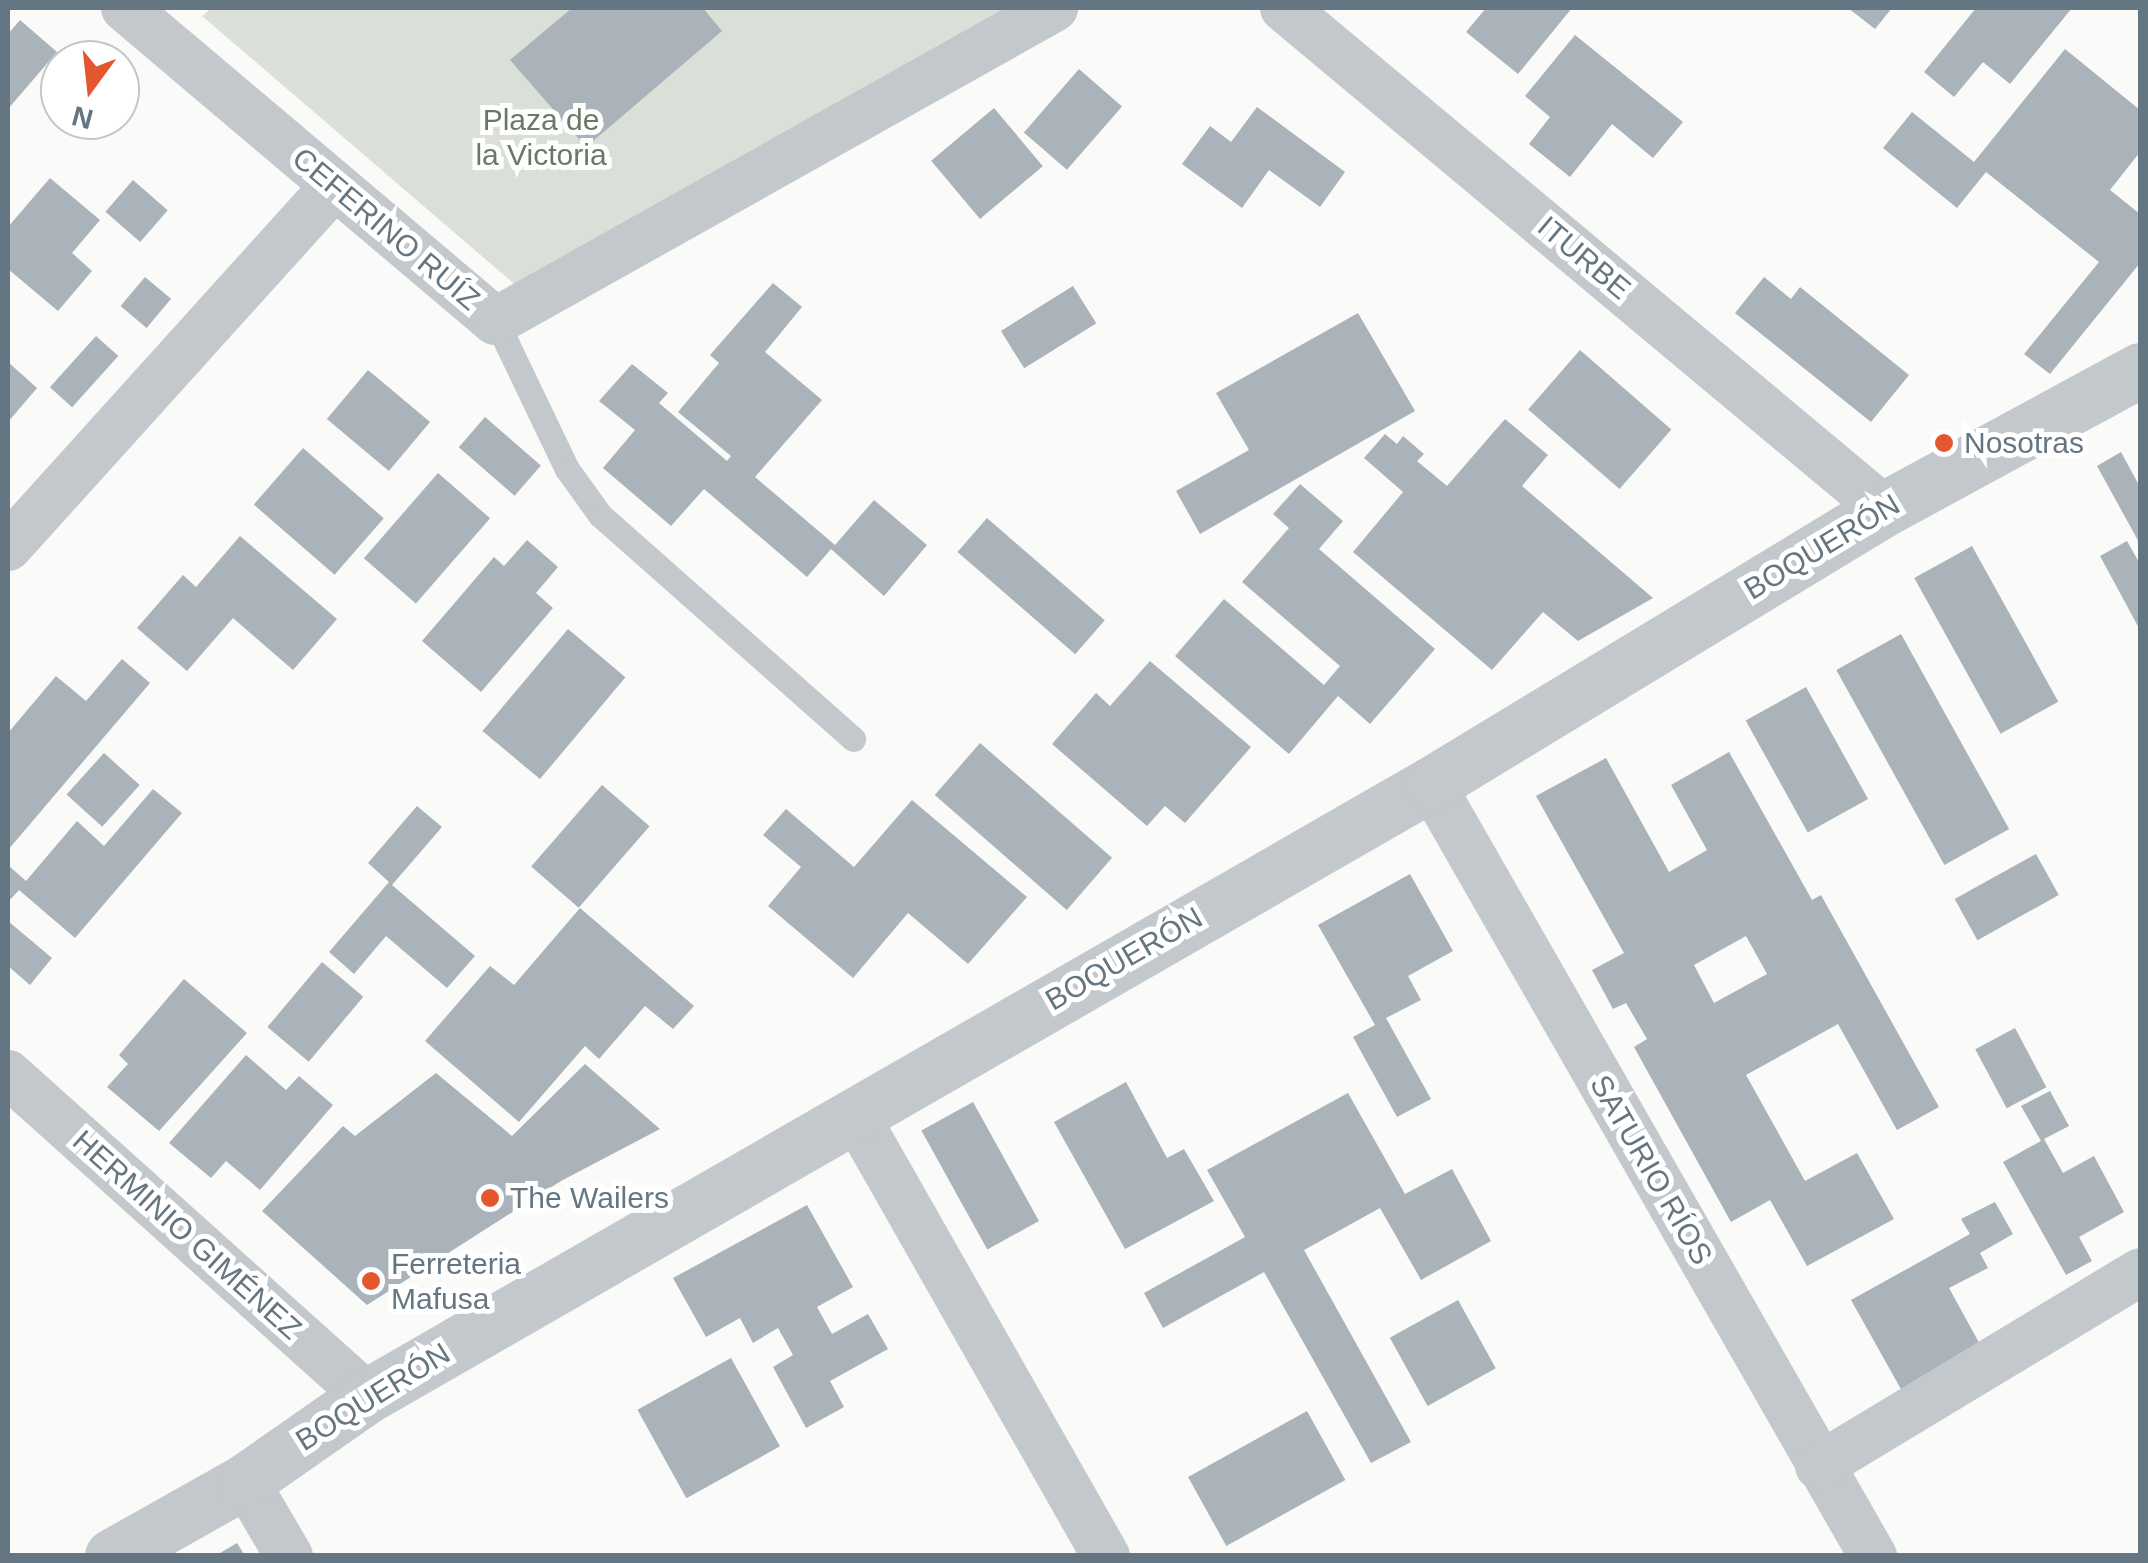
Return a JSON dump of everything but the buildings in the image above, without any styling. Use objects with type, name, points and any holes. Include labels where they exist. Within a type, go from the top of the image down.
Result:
[{"type":"street","name":"CEFERINO RUÍZ","points":[[126,8],[496,321]]},
{"type":"street","points":[[496,321],[1054,8]]},
{"type":"street","name":"ITURBE","points":[[1284,8],[1884,508]]},
{"type":"street","points":[[8,546],[334,186]]},
{"type":"street","name":"BOQUERÓN","points":[[112,1556],[245,1481],[367,1396],[1431,784],[1884,508],[2140,370]]},
{"type":"street","name":"SATURIO RÍOS","points":[[1431,784],[1872,1556]]},
{"type":"street","name":"HERMINIO GIMÉNEZ","points":[[8,1074],[367,1396]]},
{"type":"street","points":[[854,1113],[1106,1556]]},
{"type":"street","points":[[1819,1466],[2140,1272]]},
{"type":"street","points":[[245,1481],[290,1556]]},
{"type":"lane","name":"CEFERINO RUÍZ","points":[[496,321],[567,469],[600,514],[853,739]]},
{"type":"green space","name":"Plaza de la Victoria","points":[[212,8],[1005,8],[538,292],[519,288],[202,16]]},
{"type":"place","name":"Nosotras","points":[[1944,443]]},
{"type":"place","name":"The Wailers","points":[[490,1198]]},
{"type":"place","name":"Ferreteria Mafusa","points":[[371,1281]]}]
